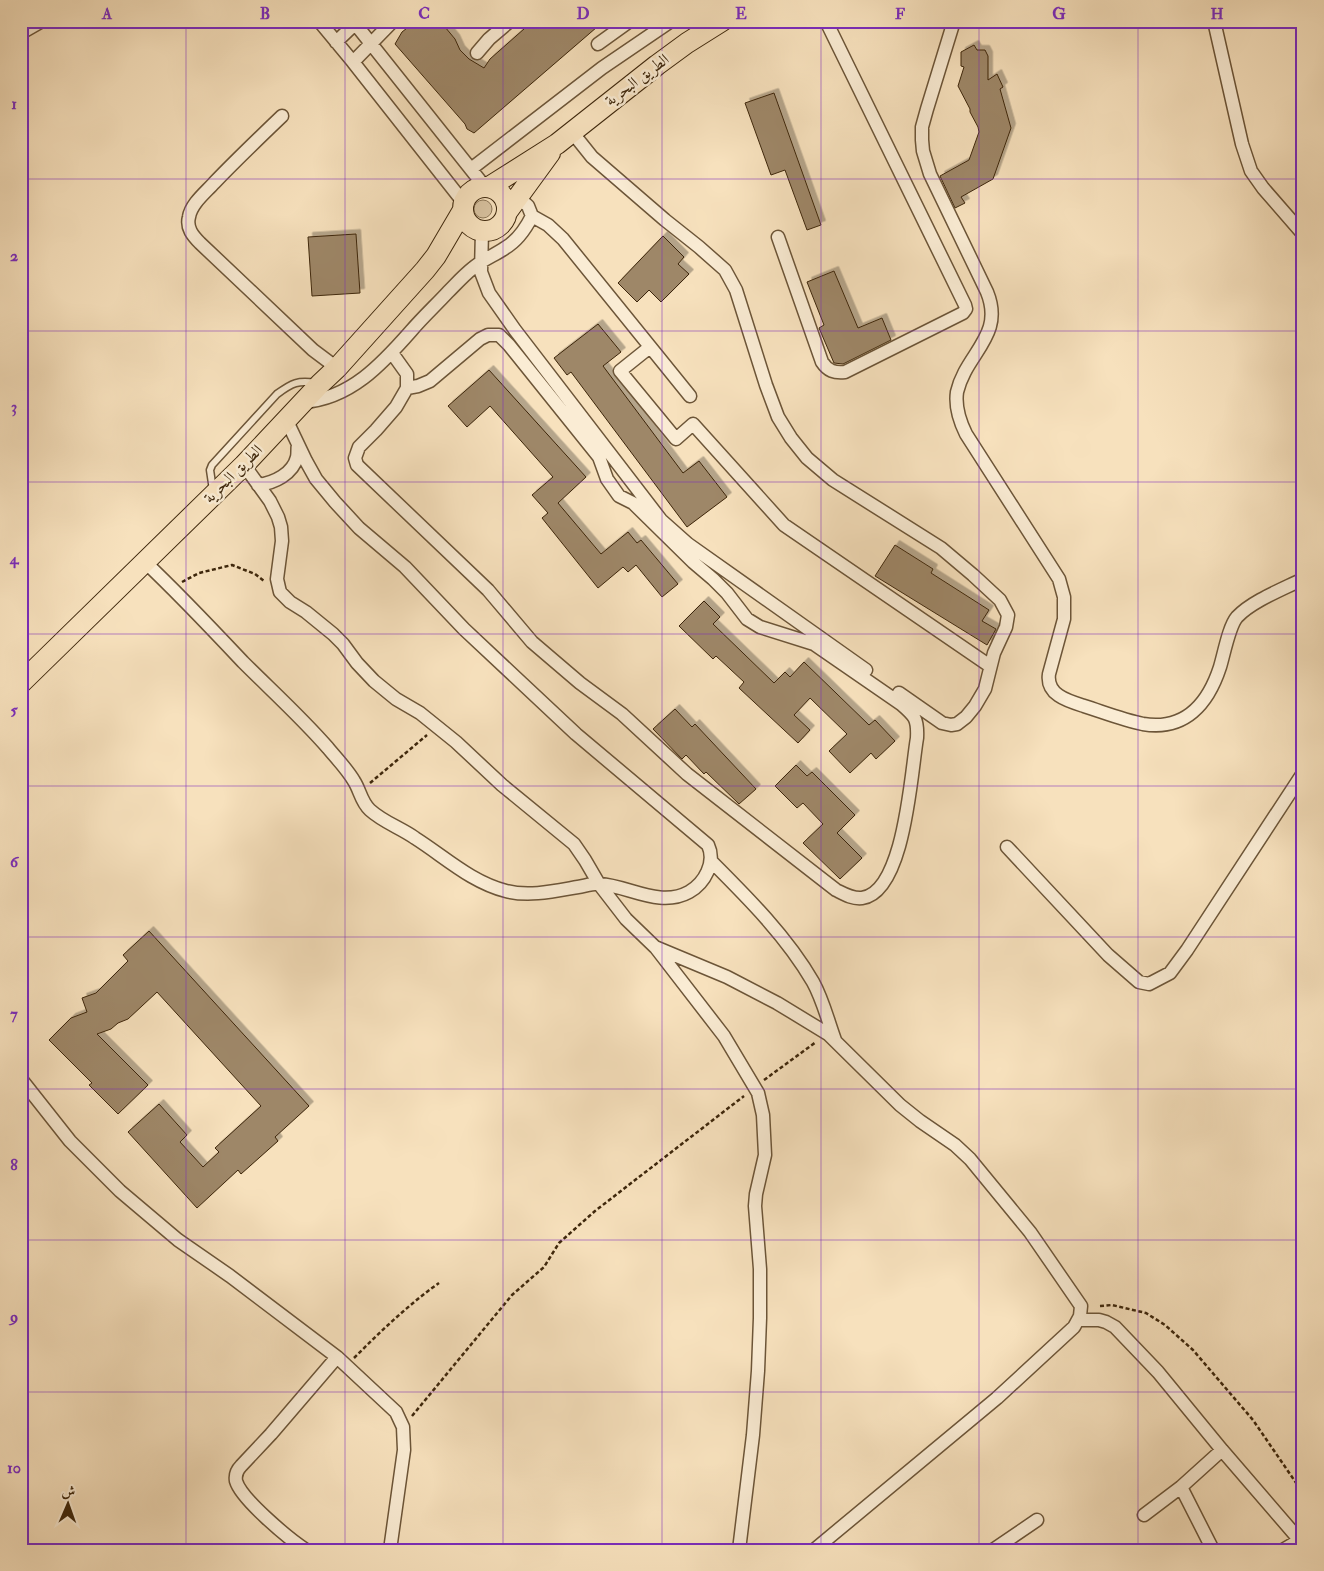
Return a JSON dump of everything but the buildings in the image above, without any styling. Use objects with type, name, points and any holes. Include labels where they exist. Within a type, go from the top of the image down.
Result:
[{"type":"main road","name":"الطريق البحرية","points":[[564,138],[657,64],[722,21]]},
{"type":"main road","points":[[564,138],[497,228],[490,231],[482,231],[469,224],[465,217],[464,206],[468,195],[474,190],[487,187],[564,138]]},
{"type":"main road","points":[[487,187],[496,189],[513,205]]},
{"type":"main road","name":"الطريق البحرية","points":[[21,683],[244,465],[336,368],[436,256],[464,206]]},
{"type":"main road","name":"الطريق البحرية","points":[[436,256],[482,231]]},
{"type":"street","points":[[21,33],[42,21]]},
{"type":"street","points":[[318,21],[353,62],[464,206]]},
{"type":"street","points":[[353,62],[393,21]]},
{"type":"street","points":[[477,52],[510,21]]},
{"type":"street","points":[[598,44],[630,21]]},
{"type":"street","points":[[471,169],[602,68],[671,21]]},
{"type":"street","points":[[778,238],[822,362],[827,370],[836,373],[845,372],[963,313],[966,309],[917,204],[826,21]]},
{"type":"street","points":[[954,21],[922,127],[922,146],[930,174],[992,303],[991,324],[988,334],[970,363],[957,393],[959,414],[969,439],[1059,578],[1064,597],[1064,619],[1049,674],[1050,688],[1055,694],[1077,704],[1142,723],[1154,725],[1168,723],[1185,717],[1199,708],[1206,697],[1219,669],[1231,628],[1236,618],[1265,598],[1303,579]]},
{"type":"street","points":[[1214,21],[1248,164],[1263,188],[1303,234]]},
{"type":"street","points":[[336,42],[355,22],[487,187]]},
{"type":"street","points":[[282,116],[239,157],[200,199],[190,213],[188,226],[194,237],[207,250],[313,350],[336,368]]},
{"type":"street","points":[[482,231],[481,272],[489,293],[515,330],[661,520],[688,544],[942,723],[957,724],[970,711],[985,689],[994,653],[1006,628],[1008,615],[1000,600],[941,548],[833,480],[807,458],[791,438],[778,417],[736,290],[725,270],[592,157],[564,138]]},
{"type":"street","points":[[513,205],[528,206],[532,216],[548,225],[563,239],[690,396]]},
{"type":"street","points":[[303,402],[314,401],[339,393],[379,366],[462,278],[482,261],[507,247],[526,226],[532,216]]},
{"type":"street","points":[[392,353],[407,374],[407,388],[396,407],[359,447],[355,458],[357,465],[488,590],[532,642],[580,683],[622,714],[687,774],[836,890],[849,897],[862,898],[872,894],[882,885],[897,857],[905,819],[918,726],[912,714],[901,704],[814,644],[760,627],[747,619],[727,593],[713,579],[633,503],[619,496],[607,479],[599,457],[499,335],[488,335],[480,339],[430,380],[418,386],[407,388]]},
{"type":"street","points":[[650,347],[620,371],[676,439],[692,424],[784,525],[990,666]]},
{"type":"street","points":[[145,562],[172,587],[327,747],[354,780],[366,806],[469,876],[509,892],[530,893],[559,891],[599,884],[651,896],[678,897],[698,886],[711,861],[712,853],[708,845],[557,717],[464,629],[405,568],[359,528],[325,490],[309,467],[286,419]]},
{"type":"street","points":[[258,485],[269,484],[282,477],[292,468],[297,458],[298,445]]},
{"type":"street","points":[[244,465],[270,501],[281,528],[282,541],[277,579],[280,592],[290,602],[306,612],[333,634],[374,681],[396,699],[420,713],[437,726],[502,785],[574,844],[586,860],[599,884],[626,919],[654,947],[724,1036],[758,1093],[765,1144],[755,1206],[760,1269],[760,1318],[753,1434],[739,1550]]},
{"type":"street","points":[[1007,847],[1108,954],[1139,982],[1149,984],[1170,974],[1303,773]]},
{"type":"street","points":[[711,861],[753,904],[799,961],[814,984],[832,1038]]},
{"type":"street","points":[[654,947],[728,977],[777,1003],[832,1038],[900,1105],[955,1145],[970,1159],[1030,1232],[1081,1306],[1078,1320],[1063,1338],[997,1398],[814,1550]]},
{"type":"street","points":[[21,1079],[70,1141],[120,1191],[178,1240],[230,1276],[341,1361],[396,1412],[403,1427],[404,1450],[388,1549]]},
{"type":"street","points":[[1078,1320],[1106,1322],[1115,1327],[1158,1372],[1301,1542],[1283,1550]]},
{"type":"street","points":[[306,1550],[276,1527],[250,1501],[236,1482],[236,1476],[240,1466],[341,1361]]},
{"type":"street","points":[[1144,1515],[1181,1487],[1222,1450]]},
{"type":"street","points":[[1181,1487],[1213,1550]]},
{"type":"street","points":[[993,1550],[1037,1520]]},
{"type":"lane","points":[[214,494],[210,470],[212,465],[277,394],[290,385],[302,381],[320,384]]},
{"type":"path","points":[[172,587],[200,573],[232,564],[255,574],[280,592]]},
{"type":"path","points":[[359,792],[437,726]]},
{"type":"path","points":[[403,1427],[512,1295],[544,1267],[559,1244],[595,1211],[755,1087],[832,1038]]},
{"type":"path","points":[[341,1361],[382,1330],[420,1296],[439,1283]]},
{"type":"path","points":[[1081,1306],[1112,1305],[1146,1313],[1165,1325],[1193,1350],[1253,1420],[1303,1493]]},
{"type":"shaded area","points":[[483,200],[489,203],[492,209],[489,215],[483,218],[477,215],[474,209],[477,203]]}]
